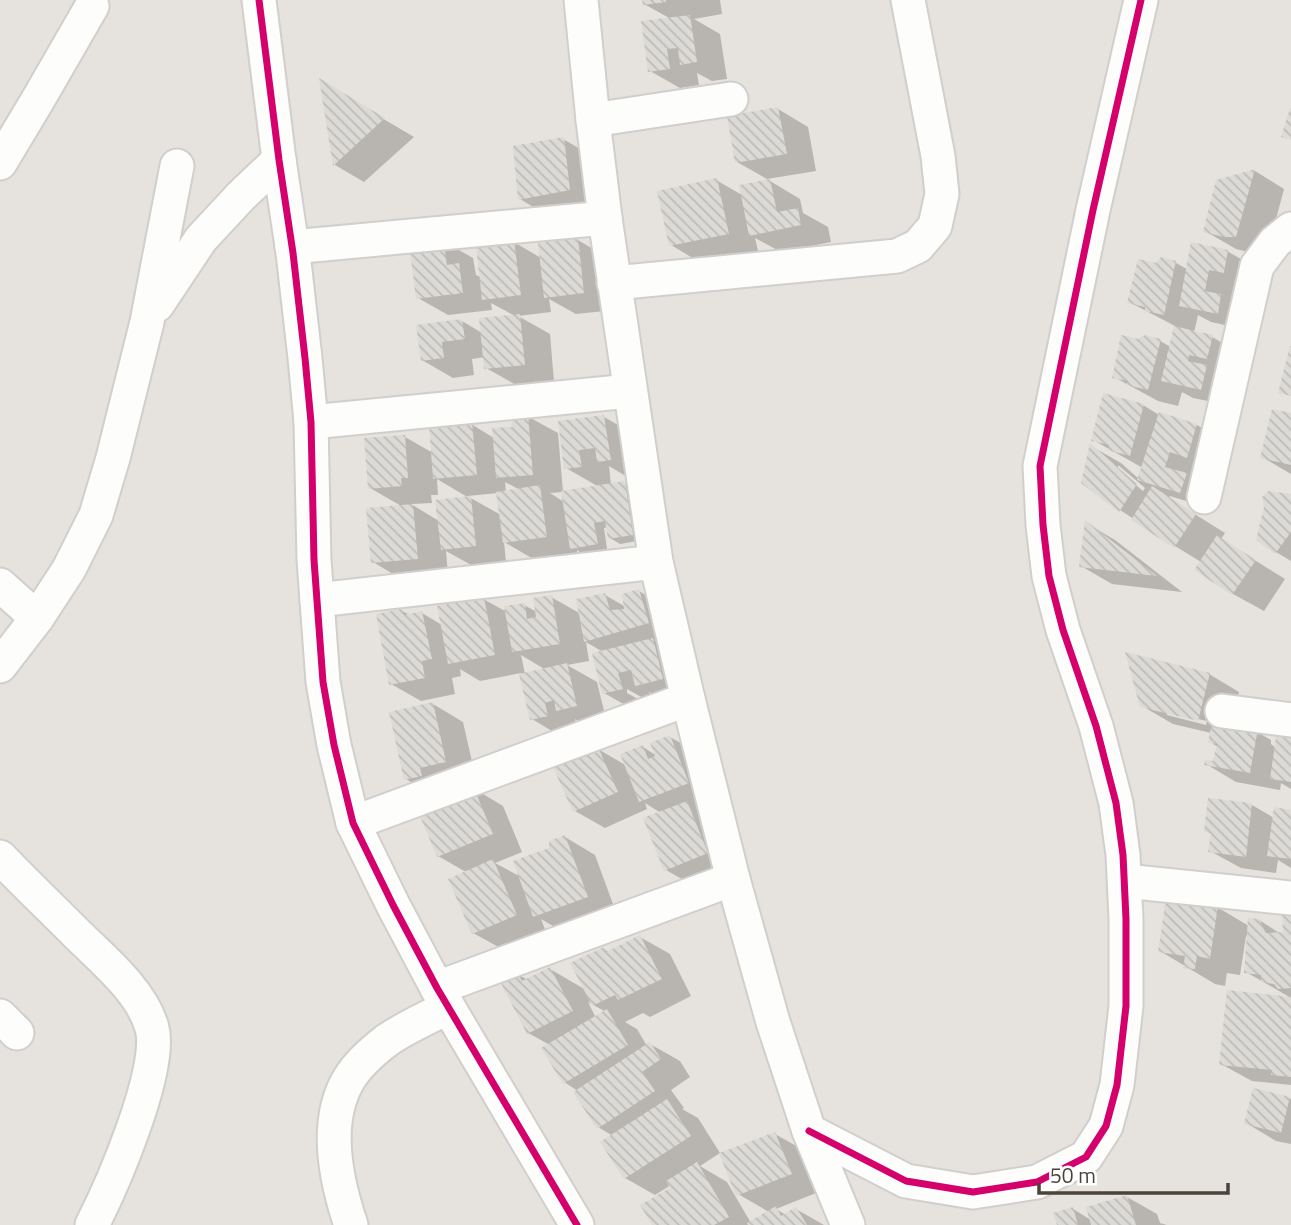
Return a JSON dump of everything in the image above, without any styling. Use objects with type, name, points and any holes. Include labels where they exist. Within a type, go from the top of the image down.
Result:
[{"type":"street","points":[[259,0],[292,247],[311,422],[314,560],[323,682],[334,745],[353,823],[442,998],[577,1225]]},
{"type":"street","points":[[581,0],[605,218],[656,562],[733,879],[773,1022],[809,1131],[848,1225]]},
{"type":"street","points":[[614,283],[897,256],[918,246],[935,226],[942,194],[939,156],[908,0]]},
{"type":"street","points":[[809,1131],[906,1181],[973,1192],[1037,1182],[1086,1157],[1106,1126],[1117,1085],[1126,1006],[1124,855],[1116,803],[1096,726],[1063,630],[1049,576],[1040,466],[1093,210],[1141,0]]},
{"type":"street","points":[[0,163],[92,6]]},
{"type":"street","points":[[593,120],[731,99]]},
{"type":"street","points":[[147,322],[201,239],[279,160]]},
{"type":"street","points":[[0,666],[37,618],[69,569],[96,515],[147,322],[177,166]]},
{"type":"street","points":[[292,247],[605,218]]},
{"type":"street","points":[[1203,497],[1257,266],[1275,242],[1291,229]]},
{"type":"street","points":[[311,422],[630,391]]},
{"type":"street","points":[[317,600],[656,562]]},
{"type":"street","points":[[0,585],[37,618]]},
{"type":"street","points":[[353,823],[688,699]]},
{"type":"street","points":[[1222,711],[1291,720]]},
{"type":"street","points":[[0,858],[110,967],[139,1000],[152,1027],[154,1045],[150,1073],[134,1126],[92,1225]]},
{"type":"street","points":[[351,1225],[334,1146],[336,1118],[341,1096],[350,1078],[387,1040],[442,998],[733,879]]},
{"type":"street","points":[[1125,881],[1291,898]]},
{"type":"shaded area","points":[[0,0],[1291,0],[1291,1225],[0,1225]]},
{"type":"building","points":[[642,0],[666,0],[666,2],[643,5]]},
{"type":"building","points":[[690,15],[697,62],[680,65],[678,48],[667,49],[670,69],[648,72],[641,21]]},
{"type":"building","points":[[319,78],[385,118],[333,166]]},
{"type":"building","points":[[778,107],[787,154],[735,163],[727,116]]},
{"type":"building","points":[[1291,108],[1291,140],[1281,137]]},
{"type":"building","points":[[564,137],[570,190],[518,200],[513,146]]},
{"type":"building","points":[[1255,169],[1236,237],[1203,232],[1216,180]]},
{"type":"building","points":[[717,178],[729,234],[669,246],[657,191]]},
{"type":"building","points":[[770,179],[777,212],[798,208],[801,225],[749,236],[739,185]]},
{"type":"building","points":[[578,238],[584,293],[544,298],[538,243]]},
{"type":"building","points":[[443,239],[447,265],[459,263],[463,293],[416,299],[409,243]]},
{"type":"building","points":[[514,240],[521,295],[482,300],[476,245]]},
{"type":"building","points":[[1191,242],[1228,250],[1224,273],[1209,270],[1205,291],[1221,294],[1218,314],[1179,306]]},
{"type":"building","points":[[1161,257],[1176,261],[1164,315],[1127,303],[1138,259],[1156,263]]},
{"type":"building","points":[[520,314],[525,365],[484,369],[479,318]]},
{"type":"building","points":[[462,319],[465,339],[442,342],[444,358],[421,361],[416,325]]},
{"type":"building","points":[[1174,326],[1213,335],[1207,359],[1189,355],[1188,361],[1207,365],[1201,390],[1161,381]]},
{"type":"building","points":[[1121,335],[1138,339],[1145,335],[1161,339],[1148,390],[1126,385],[1128,381],[1112,378]]},
{"type":"building","points":[[1291,346],[1291,396],[1278,393]]},
{"type":"building","points":[[1103,393],[1144,404],[1130,456],[1107,450],[1109,445],[1091,441]]},
{"type":"building","points":[[1272,409],[1291,413],[1291,465],[1260,458]]},
{"type":"building","points":[[1159,412],[1197,424],[1187,458],[1170,452],[1165,467],[1187,473],[1180,493],[1137,480]]},
{"type":"building","points":[[528,414],[533,475],[496,478],[492,428],[512,427],[511,415]]},
{"type":"building","points":[[604,415],[611,460],[597,462],[595,448],[579,450],[582,467],[564,469],[558,421]]},
{"type":"building","points":[[472,422],[477,475],[433,479],[429,426]]},
{"type":"building","points":[[405,435],[408,478],[401,478],[402,486],[368,489],[364,438]]},
{"type":"building","points":[[1090,443],[1137,484],[1119,512],[1081,483]]},
{"type":"building","points":[[625,481],[633,535],[608,539],[605,521],[594,523],[598,544],[570,549],[561,491]]},
{"type":"building","points":[[540,485],[547,537],[503,543],[496,492]]},
{"type":"building","points":[[1152,486],[1196,514],[1174,548],[1131,520]]},
{"type":"building","points":[[1268,491],[1291,494],[1291,532],[1275,554],[1256,540],[1264,507],[1262,497]]},
{"type":"building","points":[[471,496],[476,546],[441,550],[435,500]]},
{"type":"building","points":[[413,504],[418,559],[371,563],[366,508]]},
{"type":"building","points":[[1085,520],[1157,576],[1079,567]]},
{"type":"building","points":[[1217,535],[1256,560],[1232,595],[1194,570]]},
{"type":"building","points":[[639,589],[649,623],[584,642],[576,599],[605,593],[610,610],[624,609],[622,594]]},
{"type":"building","points":[[552,595],[560,644],[512,652],[504,606],[525,603],[527,619],[536,617],[533,598]]},
{"type":"building","points":[[484,597],[495,655],[448,664],[437,606]]},
{"type":"building","points":[[402,609],[404,615],[422,611],[432,659],[422,661],[425,678],[389,685],[376,614]]},
{"type":"building","points":[[653,638],[663,679],[635,686],[631,670],[618,673],[623,689],[602,694],[592,653]]},
{"type":"building","points":[[1125,652],[1210,673],[1198,721],[1140,707]]},
{"type":"building","points":[[567,663],[577,706],[556,711],[554,700],[545,703],[548,716],[530,720],[519,674]]},
{"type":"building","points":[[433,702],[446,762],[420,768],[422,776],[404,780],[389,712]]},
{"type":"building","points":[[1225,718],[1242,721],[1240,731],[1257,734],[1250,773],[1204,765],[1205,760],[1213,761],[1217,744],[1208,743],[1211,727],[1224,729]]},
{"type":"building","points":[[1277,730],[1291,732],[1291,782],[1270,779]]},
{"type":"building","points":[[670,735],[689,783],[639,802],[620,754],[643,745],[648,759],[655,756],[650,743]]},
{"type":"building","points":[[598,747],[618,792],[573,812],[553,767]]},
{"type":"building","points":[[473,786],[493,834],[437,857],[417,809]]},
{"type":"building","points":[[1208,798],[1252,803],[1246,857],[1208,852],[1211,832],[1204,832]]},
{"type":"building","points":[[687,801],[708,853],[664,871],[643,818]]},
{"type":"building","points":[[1274,807],[1291,810],[1291,859],[1267,856]]},
{"type":"building","points":[[565,835],[588,897],[533,917],[513,861],[549,848],[549,841]]},
{"type":"building","points":[[493,859],[517,915],[472,934],[448,879]]},
{"type":"building","points":[[1166,898],[1218,906],[1210,959],[1197,956],[1195,969],[1183,968],[1185,956],[1158,952]]},
{"type":"building","points":[[1291,914],[1291,988],[1278,989],[1274,984],[1261,982],[1261,975],[1244,973],[1248,918],[1259,919],[1266,933],[1283,932],[1282,915]]},
{"type":"building","points":[[640,935],[662,979],[618,1000],[615,995],[592,1006],[570,963],[604,947],[606,952]]},
{"type":"building","points":[[550,967],[573,1011],[527,1034],[500,981],[517,972],[522,981]]},
{"type":"building","points":[[1227,990],[1291,997],[1291,1077],[1271,1075],[1272,1070],[1219,1065]]},
{"type":"building","points":[[607,1009],[628,1045],[563,1084],[541,1048]]},
{"type":"building","points":[[650,1042],[661,1059],[642,1072],[655,1091],[597,1129],[573,1092]]},
{"type":"building","points":[[1253,1088],[1290,1097],[1281,1133],[1244,1124]]},
{"type":"building","points":[[667,1099],[691,1136],[624,1179],[600,1142]]},
{"type":"building","points":[[775,1132],[792,1174],[736,1196],[719,1153]]},
{"type":"building","points":[[697,1162],[729,1217],[714,1225],[652,1225],[640,1205],[670,1188],[666,1181]]},
{"type":"building","points":[[1127,1195],[1136,1225],[1091,1225],[1086,1207]]},
{"type":"building","points":[[776,1206],[781,1216],[796,1207],[807,1225],[748,1225],[747,1223]]},
{"type":"building","points":[[1073,1207],[1078,1225],[1057,1225],[1053,1213]]},
{"type":"cycle path","points":[[259,0],[305,358],[311,422],[314,560],[323,682],[334,745],[353,823],[437,988],[577,1225]]},
{"type":"cycle path","points":[[809,1131],[906,1181],[973,1192],[1037,1182],[1086,1157],[1106,1126],[1117,1085],[1126,1006],[1123,855],[1116,803],[1096,726],[1063,630],[1049,576],[1040,466],[1093,210],[1141,0]]}]
